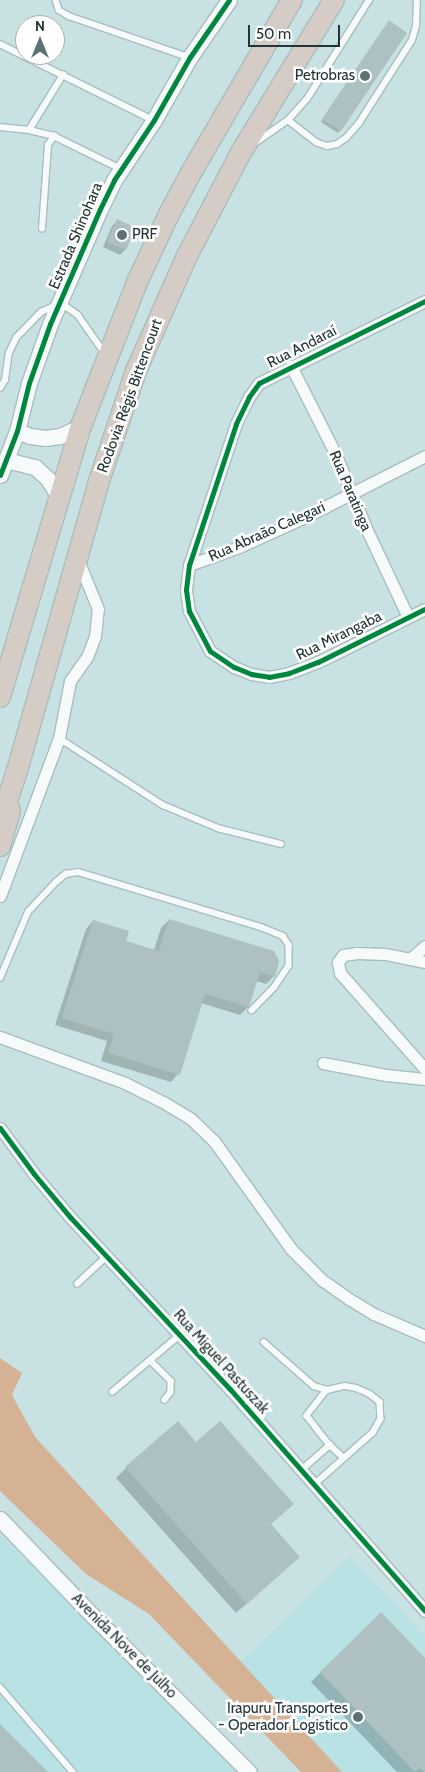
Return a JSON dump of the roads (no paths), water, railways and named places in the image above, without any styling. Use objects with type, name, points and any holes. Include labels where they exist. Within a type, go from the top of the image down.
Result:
[{"type":"highway","points":[[0,696],[81,426],[137,282],[169,214],[213,134],[292,0]]},
{"type":"highway","name":"Rodovia Régis Bittencourt","points":[[0,822],[17,771],[99,481],[136,371],[187,256],[240,154],[334,0]]},
{"type":"highway","points":[[0,846],[17,771]]},
{"type":"street","name":"Estrada Shinohara","points":[[0,475],[17,431],[29,383],[50,324],[61,303],[100,209],[121,169],[154,120],[190,58],[229,0]]},
{"type":"street","name":"Rua Andaraí","points":[[190,565],[236,424],[246,403],[260,383],[425,301]]},
{"type":"street","name":"Rua Paratinga","points":[[292,366],[408,617]]},
{"type":"street","points":[[17,431],[46,438],[60,436],[81,426]]},
{"type":"street","name":"Rua Abraão Calegari","points":[[190,565],[239,547],[425,456]]},
{"type":"street","points":[[6,460],[36,468],[48,479],[59,497]]},
{"type":"street","points":[[0,896],[59,738],[70,681],[87,657],[95,636],[98,608],[77,558]]},
{"type":"street","name":"Rua Mirangaba","points":[[190,565],[186,590],[189,611],[198,631],[210,651],[222,661],[252,674],[269,677],[289,673],[318,662],[425,609]]},
{"type":"street","points":[[410,959],[425,946]]},
{"type":"street","points":[[425,962],[368,953],[342,955],[338,968],[425,1069]]},
{"type":"street","points":[[0,1038],[125,1084],[163,1102],[191,1120],[219,1147],[290,1249],[322,1280],[374,1314],[425,1336]]},
{"type":"street","points":[[323,1063],[386,1075],[425,1079]]},
{"type":"street","name":"Rua Miguel Pastuszak","points":[[0,1128],[40,1181],[180,1335],[425,1611]]},
{"type":"street","name":"Avenida Nove de Julho","points":[[0,1519],[87,1610],[249,1772]]},
{"type":"lane","points":[[56,0],[59,10],[69,16],[190,58]]},
{"type":"lane","points":[[240,154],[288,120],[307,99],[326,72],[369,0]]},
{"type":"lane","points":[[288,120],[316,142],[327,146],[337,144],[346,138],[359,123],[412,40],[416,26],[417,0]]},
{"type":"lane","points":[[0,44],[154,120]]},
{"type":"lane","points":[[29,130],[63,75]]},
{"type":"lane","points":[[0,128],[29,130],[54,136],[121,169]]},
{"type":"lane","points":[[42,229],[48,145],[54,136]]},
{"type":"lane","points":[[0,388],[5,380],[9,353],[16,338],[41,312],[61,303],[78,315],[108,358]]},
{"type":"lane","points":[[59,738],[164,805],[218,828],[281,844]]},
{"type":"lane","points":[[0,978],[28,912],[56,882],[66,874],[78,872],[261,926],[283,936],[289,945],[289,966],[275,988],[252,1011]]},
{"type":"lane","points":[[77,1284],[107,1256]]},
{"type":"lane","points":[[112,1392],[180,1335]]},
{"type":"lane","points":[[264,1342],[308,1382],[327,1390],[345,1386],[356,1388],[370,1394],[380,1402],[381,1419],[373,1433],[313,1486]]},
{"type":"lane","points":[[150,1360],[171,1382],[171,1392],[165,1400]]},
{"type":"lane","points":[[327,1390],[307,1416],[330,1445],[344,1458]]},
{"type":"lane","points":[[300,1471],[330,1445]]},
{"type":"lane","points":[[0,1686],[73,1772]]},
{"type":"place","name":"Petrobras","points":[[365,76]]},
{"type":"place","name":"PRF","points":[[122,235]]},
{"type":"place","name":"Irapuru Transportes - Operador Logistico","points":[[358,1717]]}]
